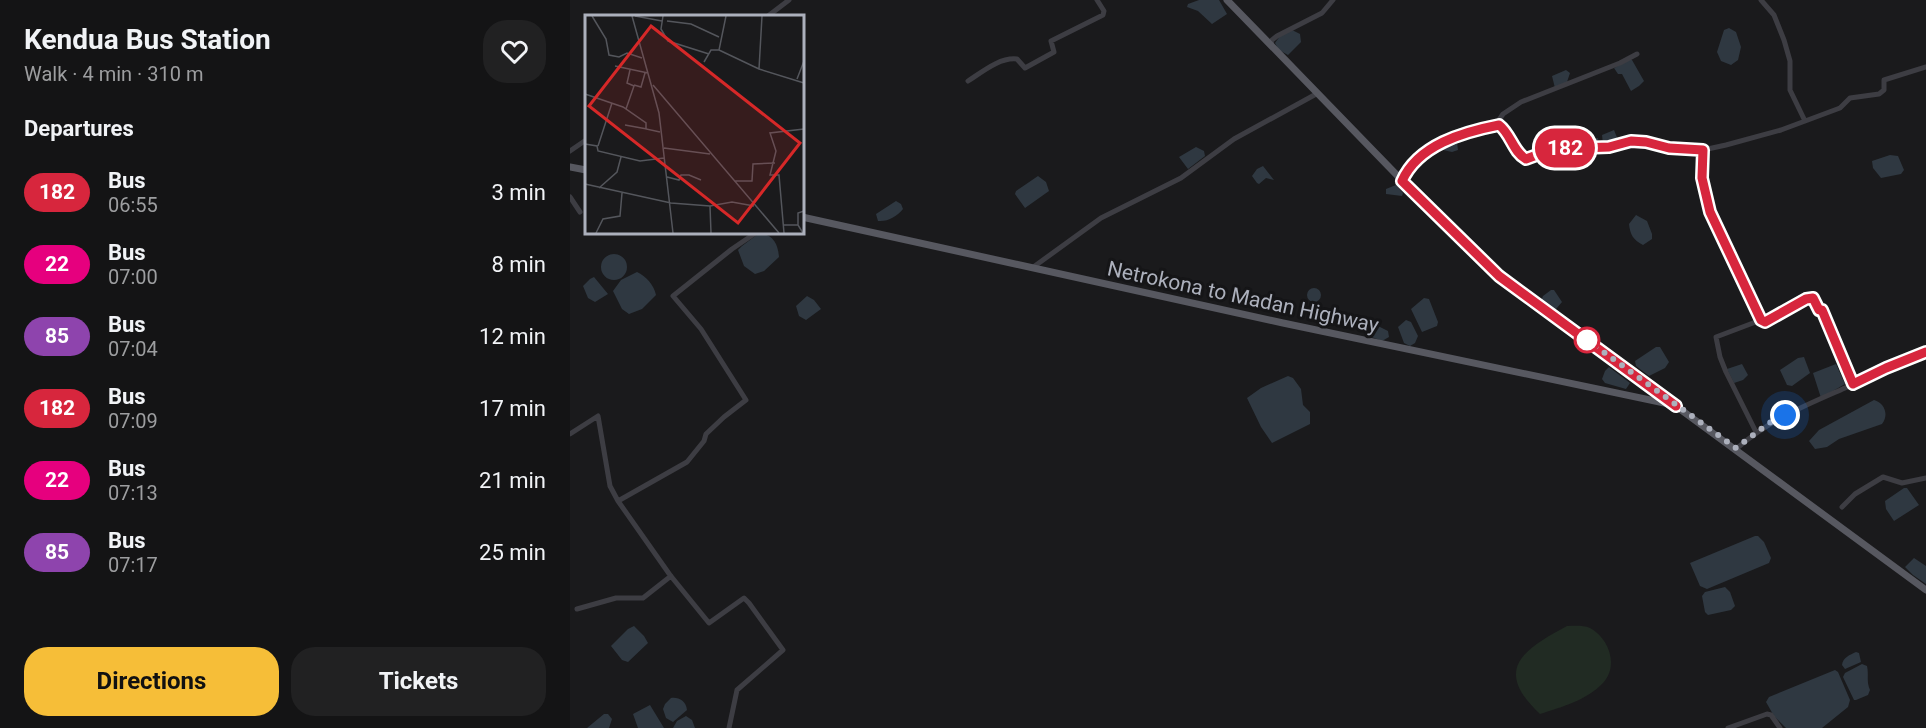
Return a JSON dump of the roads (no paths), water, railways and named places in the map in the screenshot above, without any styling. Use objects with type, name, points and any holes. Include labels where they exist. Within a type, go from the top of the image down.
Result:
[{"type":"main road","points":[[1227,0],[1402,181],[1499,276],[1736,448],[1926,590]]},
{"type":"main road","points":[[570,166],[585,170]]},
{"type":"main road","name":"Netrokona to Madan Highway","points":[[804,217],[1676,406]]},
{"type":"street","points":[[769,15],[789,0]]},
{"type":"street","points":[[968,81],[991,66],[1010,58],[1017,59],[1025,68],[1054,52],[1051,41],[1103,15],[1104,11],[1097,0]]},
{"type":"street","points":[[1271,44],[1277,36],[1322,13],[1333,0]]},
{"type":"street","points":[[1761,0],[1774,15],[1784,40],[1790,61],[1790,90],[1805,121]]},
{"type":"street","points":[[1495,126],[1503,114],[1521,102],[1620,63],[1637,54]]},
{"type":"street","points":[[1402,181],[1415,160],[1439,144],[1499,125],[1504,129],[1517,152],[1526,159],[1553,149],[1603,148],[1631,141],[1669,148],[1703,150],[1767,135],[1840,108],[1850,98],[1880,94],[1884,90],[1884,80],[1926,67]]},
{"type":"street","points":[[1032,268],[1101,218],[1181,178],[1234,139],[1318,93]]},
{"type":"street","points":[[570,151],[585,141]]},
{"type":"street","points":[[1703,150],[1702,178],[1710,212],[1761,320]]},
{"type":"street","points":[[570,197],[580,212]]},
{"type":"street","points":[[618,501],[687,462],[704,441],[706,434],[746,400],[701,329],[673,296],[754,234]]},
{"type":"street","points":[[1756,432],[1726,372],[1716,338],[1718,335],[1761,320],[1765,322],[1806,299],[1813,298],[1819,310],[1822,310],[1853,384]]},
{"type":"street","points":[[1736,448],[1769,423],[1802,406],[1926,352]]},
{"type":"street","points":[[570,434],[598,416],[610,486],[618,501],[671,576],[710,623],[744,598],[783,650],[737,690],[729,728]]},
{"type":"street","points":[[1842,507],[1856,494],[1883,477],[1902,483],[1926,478]]},
{"type":"street","points":[[577,609],[616,598],[643,598],[671,576]]},
{"type":"street","points":[[1728,728],[1767,714],[1771,715],[1780,728]]}]
